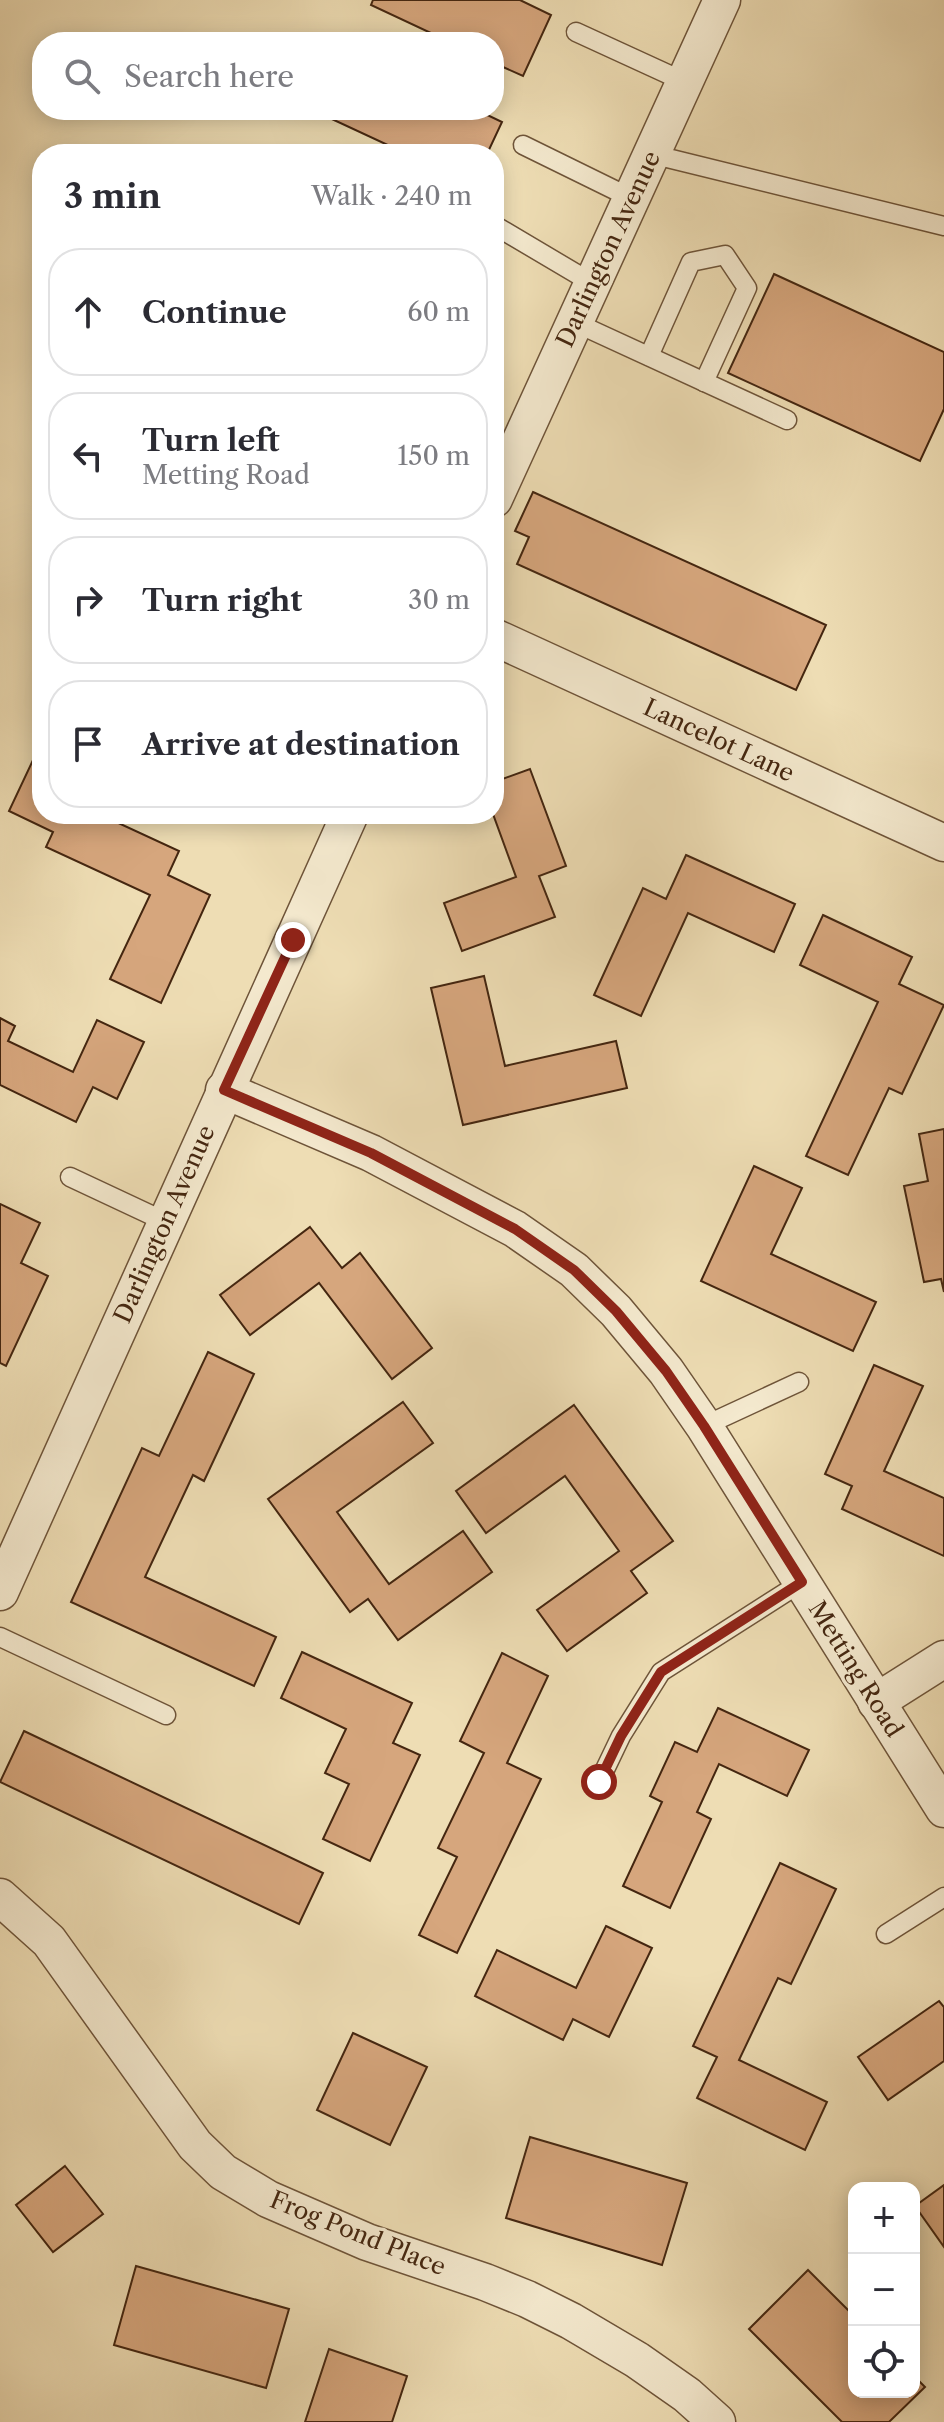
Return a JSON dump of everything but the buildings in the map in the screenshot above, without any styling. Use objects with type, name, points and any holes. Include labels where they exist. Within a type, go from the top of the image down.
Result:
[{"type":"street","name":"Darlington Avenue","points":[[504,477],[722,0]]},
{"type":"street","name":"Lancelot Lane","points":[[504,642],[944,843]]},
{"type":"street","name":"Darlington Avenue","points":[[0,1592],[345,824]]},
{"type":"street","name":"Metting Road","points":[[224,1090],[371,1153],[527,1237],[574,1270],[616,1311],[666,1371],[704,1426],[944,1809]]},
{"type":"street","points":[[876,1702],[944,1659]]},
{"type":"street","name":"Frog Pond Place","points":[[0,1897],[49,1941],[195,2145],[223,2172],[268,2199],[322,2225],[527,2299],[637,2360],[687,2395],[717,2422]]},
{"type":"lane","points":[[576,32],[685,82]]},
{"type":"lane","points":[[523,145],[631,198]]},
{"type":"lane","points":[[651,154],[944,226]]},
{"type":"lane","points":[[504,231],[592,283]]},
{"type":"lane","points":[[649,356],[691,262],[725,255],[747,288],[704,382]]},
{"type":"lane","points":[[574,322],[787,420]]},
{"type":"lane","points":[[70,1177],[166,1222]]},
{"type":"lane","points":[[704,1426],[799,1382]]},
{"type":"lane","points":[[599,1782],[621,1736],[661,1672],[802,1582]]},
{"type":"lane","points":[[0,1637],[166,1715]]},
{"type":"lane","points":[[886,1934],[944,1897]]},
{"type":"route","points":[[293,940],[224,1090],[371,1153],[515,1229],[574,1270],[616,1311],[685,1397],[802,1582],[661,1672],[621,1736],[599,1782]]}]
